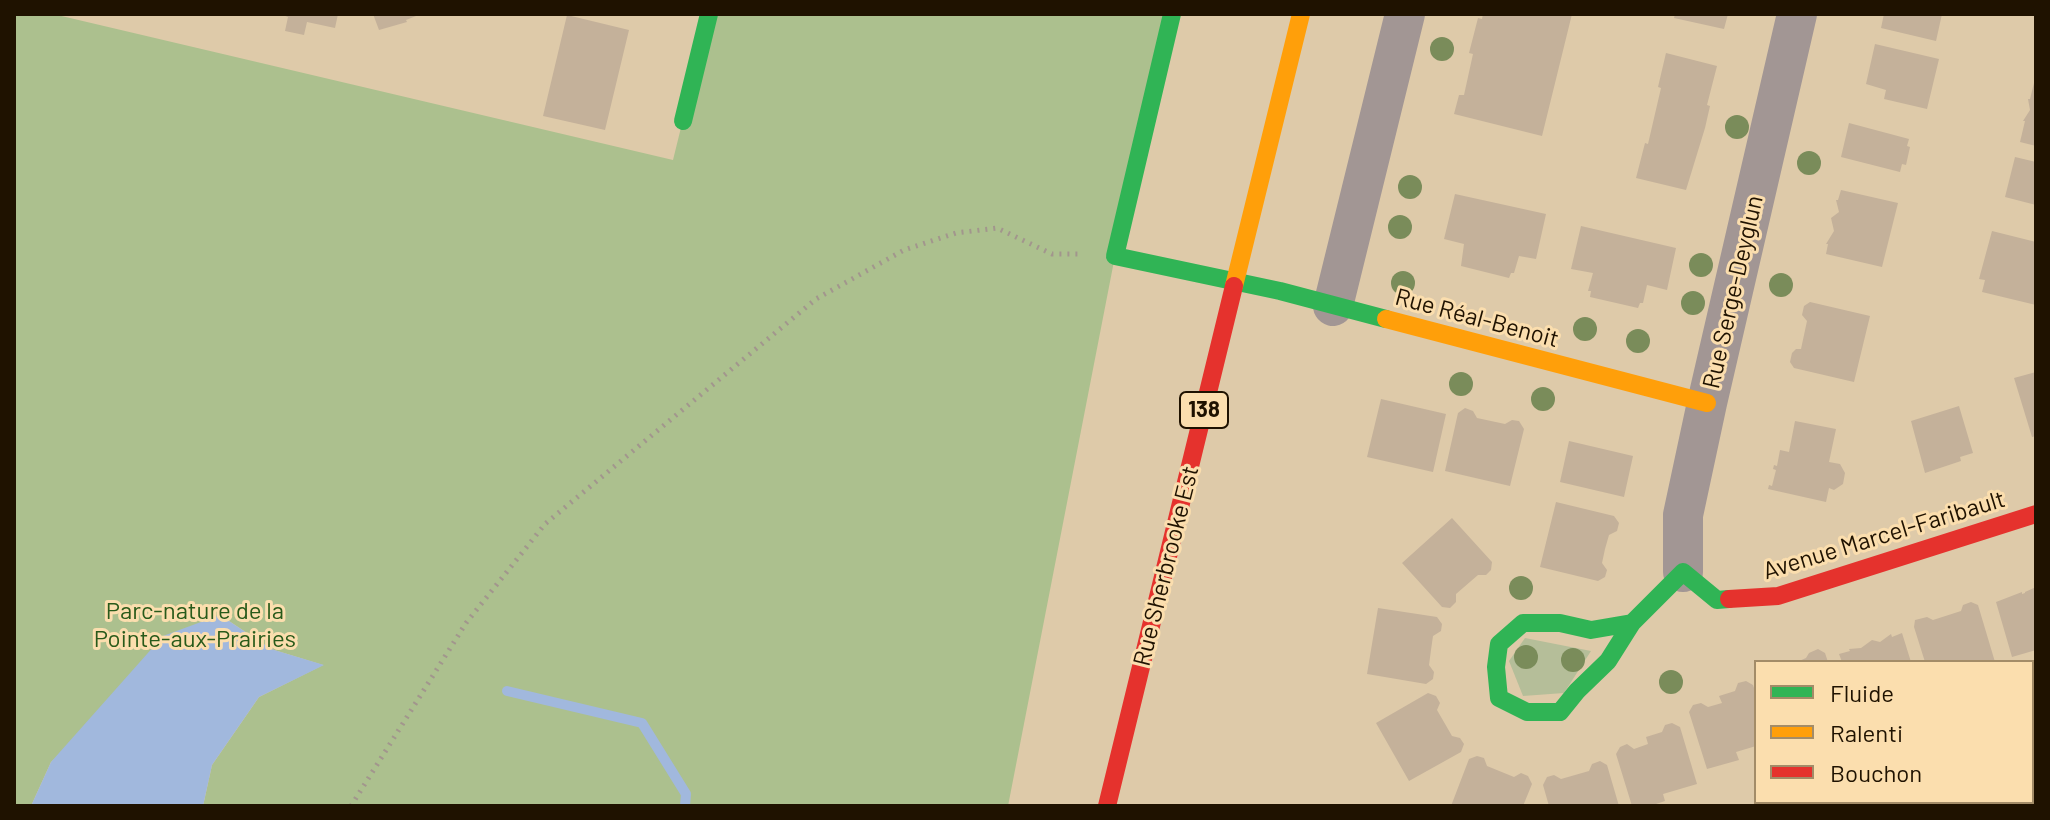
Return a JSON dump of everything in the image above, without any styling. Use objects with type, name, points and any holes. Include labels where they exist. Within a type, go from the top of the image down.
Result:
[{"type":"street","points":[[683,121],[709,14]]},
{"type":"street","points":[[1172,14],[1115,256],[1236,280]]},
{"type":"street","name":"Rue Sherbrooke Est","points":[[1107,806],[1301,14]]},
{"type":"street","points":[[1333,306],[1405,14]]},
{"type":"street","name":"Rue Serge-Deyglun","points":[[1683,572],[1683,515],[1797,14]]},
{"type":"street","name":"Rue Réal-Benoit","points":[[1236,280],[1707,403]]},
{"type":"street","name":"Avenue Marcel-Faribault","points":[[1683,572],[1717,600],[1778,596],[2036,514]]},
{"type":"street","points":[[1632,623],[1591,630],[1560,623],[1523,623],[1499,644],[1496,667],[1499,698],[1527,712],[1560,712],[1608,661],[1632,623],[1683,572]]},
{"type":"path","points":[[351,806],[466,623],[545,524],[816,299],[904,250],[956,233],[997,228],[1052,254],[1115,256]]},
{"type":"green space","name":"Parc-nature de la Pointe-aux-Prairies","points":[[14,14],[53,14],[673,160],[709,14],[1172,14],[1115,256],[1008,806],[203,806],[212,765],[259,697],[323,665],[271,649],[220,615],[51,762],[31,806],[14,806]]},
{"type":"green space","points":[[1525,638],[1591,651],[1564,693],[1523,696],[1509,661]]},
{"type":"water","points":[[220,615],[271,649],[324,665],[259,697],[212,765],[203,806],[31,806],[51,762],[163,636]]},
{"type":"building","points":[[280,14],[338,14],[335,28],[307,22],[304,35],[285,31],[288,17]]},
{"type":"building","points":[[373,14],[421,14],[407,22],[379,30]]},
{"type":"building","points":[[1483,14],[1572,14],[1542,136],[1454,114],[1459,95],[1464,95],[1473,54],[1469,53],[1478,18],[1482,19]]},
{"type":"building","points":[[1675,14],[1728,14],[1724,29],[1674,18]]},
{"type":"building","points":[[1884,14],[1942,14],[1936,41],[1881,28]]},
{"type":"building","points":[[567,15],[629,30],[605,130],[543,116]]},
{"type":"building","points":[[1875,44],[1939,59],[1927,109],[1884,99],[1886,90],[1866,84]]},
{"type":"building","points":[[1666,53],[1717,66],[1707,105],[1710,106],[1705,128],[1686,190],[1636,178],[1645,143],[1648,144]]},
{"type":"building","points":[[2036,79],[2036,146],[2020,142]]},
{"type":"building","points":[[1849,123],[1909,139],[1906,165],[1902,164],[1900,172],[1841,157]]},
{"type":"building","points":[[2015,157],[2036,162],[2036,205],[2005,197]]},
{"type":"building","points":[[1841,190],[1898,203],[1882,267],[1826,254],[1826,244],[1834,231],[1831,218],[1839,212],[1836,200]]},
{"type":"building","points":[[1455,194],[1546,214],[1536,259],[1519,256],[1514,273],[1509,278],[1461,266],[1464,244],[1444,239]]},
{"type":"building","points":[[1581,226],[1676,248],[1667,290],[1647,285],[1643,303],[1638,308],[1590,297],[1591,291],[1588,291],[1593,273],[1571,269]]},
{"type":"building","points":[[1992,231],[2036,242],[2036,305],[1982,292],[1985,280],[1979,279]]},
{"type":"building","points":[[1810,302],[1870,316],[1854,382],[1794,368],[1790,362],[1792,353],[1801,349],[1807,321],[1802,315],[1804,306]]},
{"type":"building","points":[[2036,372],[2036,436],[2032,437],[2014,378]]},
{"type":"building","points":[[1381,399],[1446,414],[1433,472],[1367,457]]},
{"type":"building","points":[[1959,406],[1973,453],[1960,457],[1961,461],[1925,473],[1911,421]]},
{"type":"building","points":[[1465,408],[1473,411],[1477,418],[1505,424],[1512,420],[1519,421],[1524,429],[1510,486],[1445,471],[1458,413]]},
{"type":"building","points":[[1795,421],[1836,429],[1829,462],[1840,464],[1845,473],[1843,484],[1834,490],[1829,488],[1826,502],[1768,489],[1769,485],[1772,486],[1776,470],[1773,469],[1774,465],[1777,466],[1780,450],[1789,452]]},
{"type":"building","points":[[1569,441],[1633,456],[1624,497],[1560,482]]},
{"type":"building","points":[[1556,502],[1614,516],[1619,523],[1617,531],[1609,535],[1605,549],[1602,563],[1607,570],[1605,577],[1598,581],[1540,567]]},
{"type":"building","points":[[1452,518],[1492,562],[1491,570],[1486,575],[1478,575],[1456,594],[1456,602],[1450,608],[1442,607],[1402,563]]},
{"type":"building","points":[[2036,587],[2036,650],[2012,657],[1996,602]]},
{"type":"building","points":[[1971,602],[1978,605],[1994,660],[1924,660],[1914,627],[1915,620],[1927,617],[1933,620],[1961,611],[1963,605]]},
{"type":"building","points":[[1378,608],[1437,617],[1442,624],[1441,631],[1433,636],[1429,665],[1434,672],[1433,679],[1426,684],[1367,674]]},
{"type":"building","points":[[1902,633],[1910,660],[1841,660],[1839,654],[1849,649],[1861,648],[1872,640],[1880,642],[1891,634],[1892,637]]},
{"type":"building","points":[[1818,649],[1825,653],[1827,660],[1802,660]]},
{"type":"building","points":[[1746,681],[1754,688],[1754,747],[1736,752],[1739,760],[1707,769],[1689,712],[1693,705],[1701,703],[1708,707],[1722,703],[1719,696],[1735,691],[1738,683]]},
{"type":"building","points":[[1428,693],[1436,696],[1440,703],[1437,710],[1452,736],[1460,738],[1464,744],[1461,752],[1409,781],[1376,723]]},
{"type":"building","points":[[1672,723],[1680,727],[1697,784],[1663,794],[1665,801],[1650,806],[1632,806],[1616,754],[1620,747],[1627,744],[1634,749],[1648,744],[1646,737],[1662,732],[1665,725]]},
{"type":"building","points":[[1477,756],[1484,758],[1487,766],[1514,777],[1521,773],[1528,776],[1532,784],[1523,806],[1451,806],[1469,759]]},
{"type":"building","points":[[1600,761],[1607,765],[1619,806],[1549,806],[1543,785],[1547,777],[1554,775],[1561,779],[1589,771],[1592,764]]},
{"type":"waterway","points":[[507,691],[642,723],[686,794],[685,806]]},
{"type":"traffic: fast","points":[[683,121],[709,14]]},
{"type":"traffic: fast","points":[[1172,14],[1115,256],[1280,291],[1386,319]]},
{"type":"traffic: fast","points":[[1632,623],[1591,630],[1560,623],[1523,623],[1499,644],[1496,667],[1499,698],[1527,712],[1560,712],[1608,661],[1632,623],[1683,572],[1717,600],[1729,599]]},
{"type":"traffic: slow","points":[[1234,286],[1301,14]]},
{"type":"traffic: slow","points":[[1386,319],[1707,403]]},
{"type":"traffic: jam","points":[[1107,806],[1234,286]]},
{"type":"traffic: jam","points":[[1729,599],[1778,596],[2036,514]]}]
